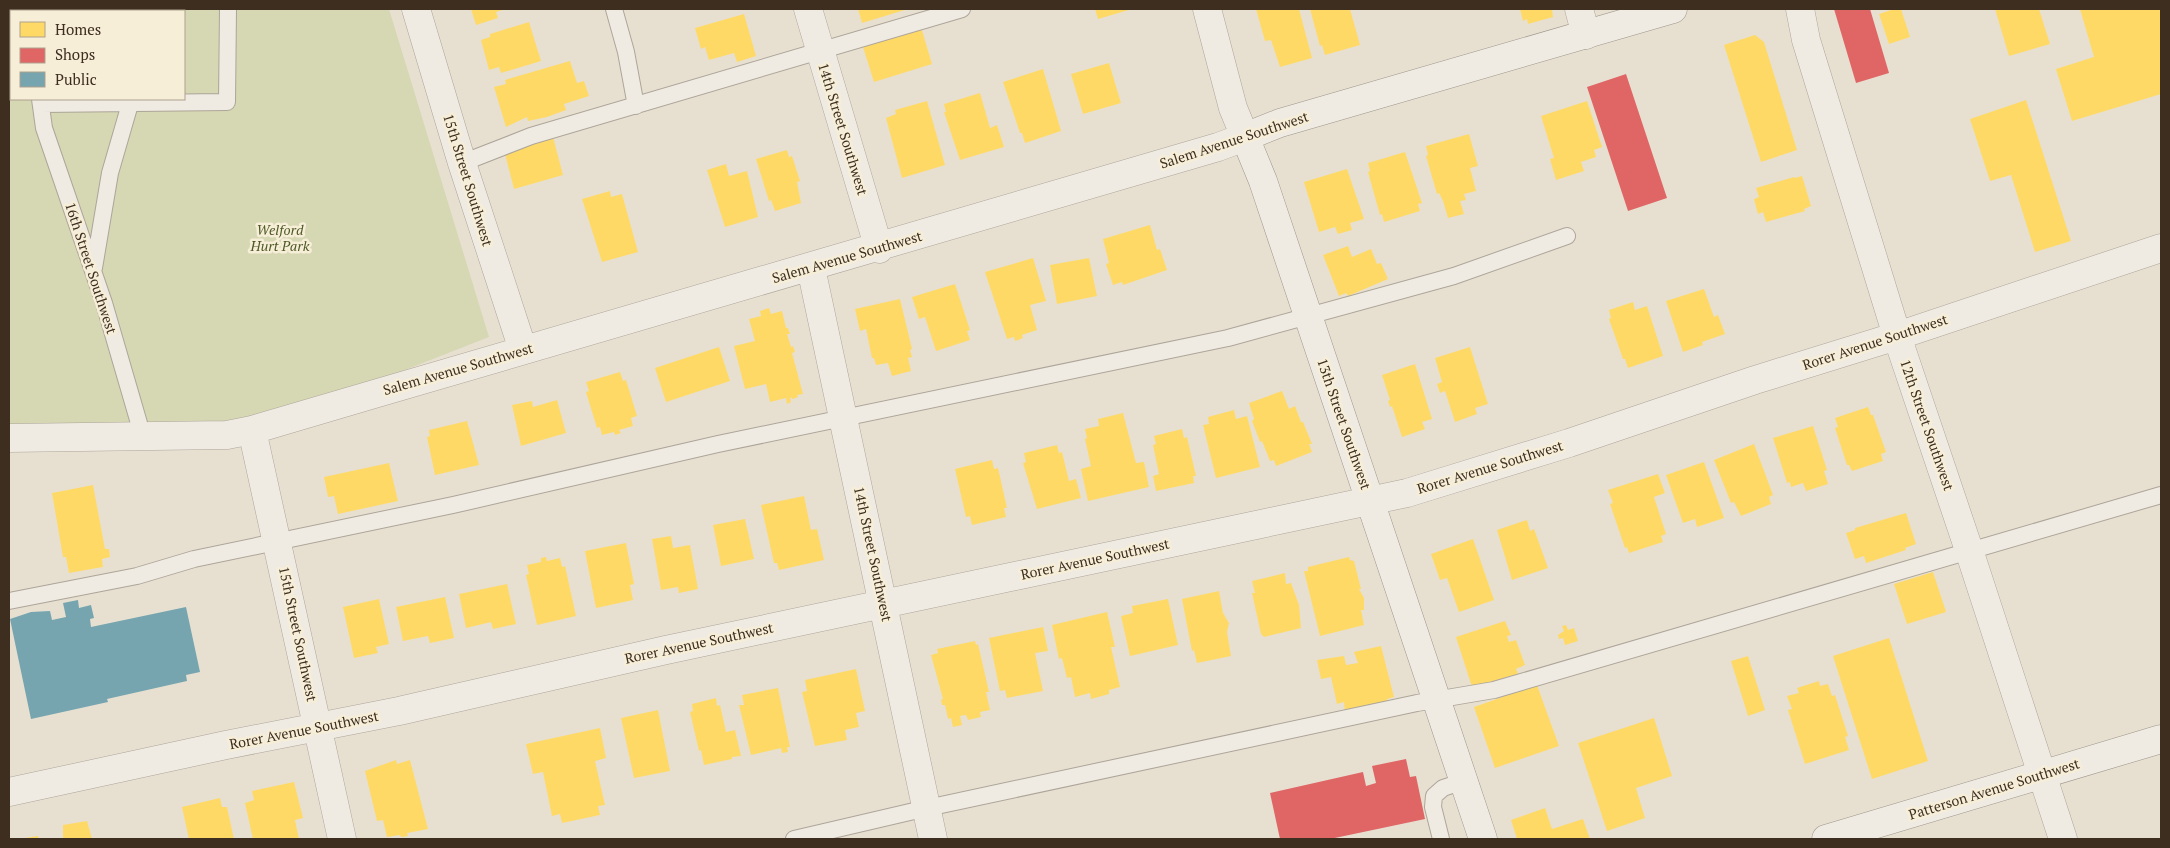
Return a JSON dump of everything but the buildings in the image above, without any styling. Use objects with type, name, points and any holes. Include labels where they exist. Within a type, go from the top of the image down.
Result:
[{"type":"street","name":"15th Street Southwest","points":[[416,9],[462,163],[522,350]]},
{"type":"street","name":"14th Street Southwest","points":[[808,9],[878,249]]},
{"type":"street","name":"13th Street Southwest","points":[[1207,9],[1233,108],[1263,181],[1306,315],[1371,501],[1483,839]]},
{"type":"street","points":[[1579,9],[1586,35]]},
{"type":"street","name":"Salem Avenue Southwest","points":[[9,438],[227,435],[252,430],[522,350],[878,249],[1218,148],[1280,123],[1673,9]]},
{"type":"street","name":"12th Street Southwest","points":[[1800,9],[1806,40],[1897,336],[2063,839]]},
{"type":"street","name":"Rorer Avenue Southwest","points":[[9,792],[318,727],[884,603],[1407,493],[1550,449],[2161,248]]},
{"type":"street","name":"14th Street Southwest","points":[[811,268],[933,839]]},
{"type":"street","name":"15th Street Southwest","points":[[252,430],[342,839]]},
{"type":"street","name":"Patterson Avenue Southwest","points":[[1826,839],[2161,739]]},
{"type":"lane","points":[[40,101],[130,104],[227,102],[228,9]]},
{"type":"lane","points":[[614,9],[636,106]]},
{"type":"lane","points":[[462,163],[531,136],[962,9]]},
{"type":"lane","name":"16th Street Southwest","points":[[40,101],[44,128],[93,271],[143,437]]},
{"type":"lane","points":[[93,271],[110,172],[130,104]]},
{"type":"lane","points":[[9,601],[136,576],[194,559],[453,505],[718,444],[1228,338],[1306,315],[1454,276],[1567,236]]},
{"type":"lane","points":[[794,839],[927,808],[1407,705],[1494,690],[2161,495]]},
{"type":"lane","points":[[1441,839],[1433,806],[1434,796],[1444,788],[1464,782]]},
{"type":"green space","name":"Welford Hurt Park","points":[[9,9],[389,9],[489,337],[252,430],[9,438]]}]
